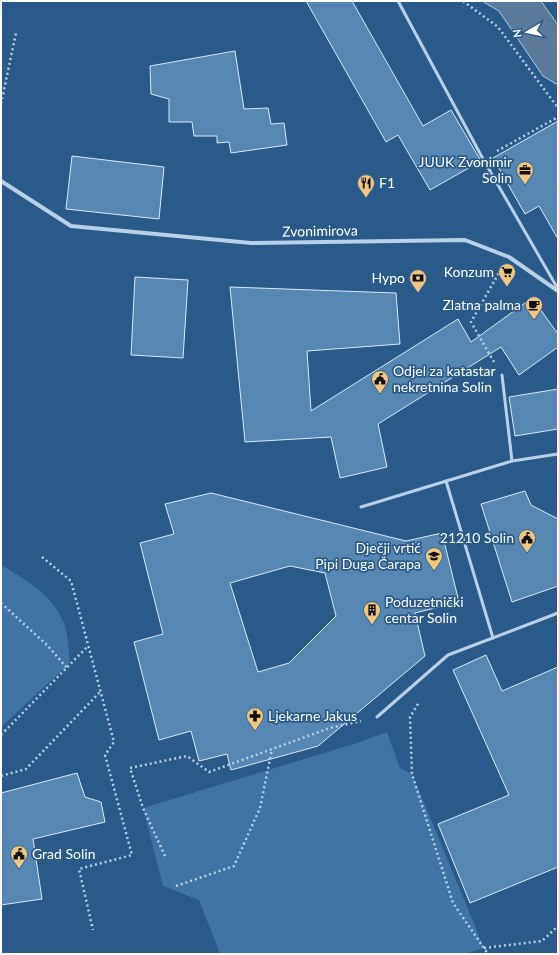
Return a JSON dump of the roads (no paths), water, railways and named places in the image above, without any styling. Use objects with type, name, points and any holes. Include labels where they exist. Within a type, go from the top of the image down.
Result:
[{"type":"street","name":"Zvonimirova","points":[[1,181],[71,226],[251,243],[465,240],[509,257],[558,290]]},
{"type":"lane","points":[[398,1],[483,159],[558,290]]},
{"type":"lane","points":[[502,375],[512,461]]},
{"type":"lane","points":[[361,507],[512,461],[558,454]]},
{"type":"lane","points":[[446,481],[493,638]]},
{"type":"lane","points":[[377,717],[448,655],[558,613]]},
{"type":"place","name":"JUUK Zvonimir Solin","points":[[525,185]]},
{"type":"place","name":"F1","points":[[366,198]]},
{"type":"place","name":"Konzum","points":[[507,287]]},
{"type":"place","name":"Hypo","points":[[418,293]]},
{"type":"place","name":"Zlatna palma","points":[[534,320]]},
{"type":"place","name":"Odjel za katastar nekretnina Solin","points":[[380,394]]},
{"type":"place","name":"21210 Solin","points":[[527,553]]},
{"type":"place","name":"Dječji vrtić Pipi Duga Čarapa","points":[[434,571]]},
{"type":"place","name":"Poduzetnički centar Solin","points":[[372,625]]},
{"type":"place","name":"Ljekarne Jakus","points":[[255,731]]},
{"type":"place","name":"Grad Solin","points":[[19,869]]}]
